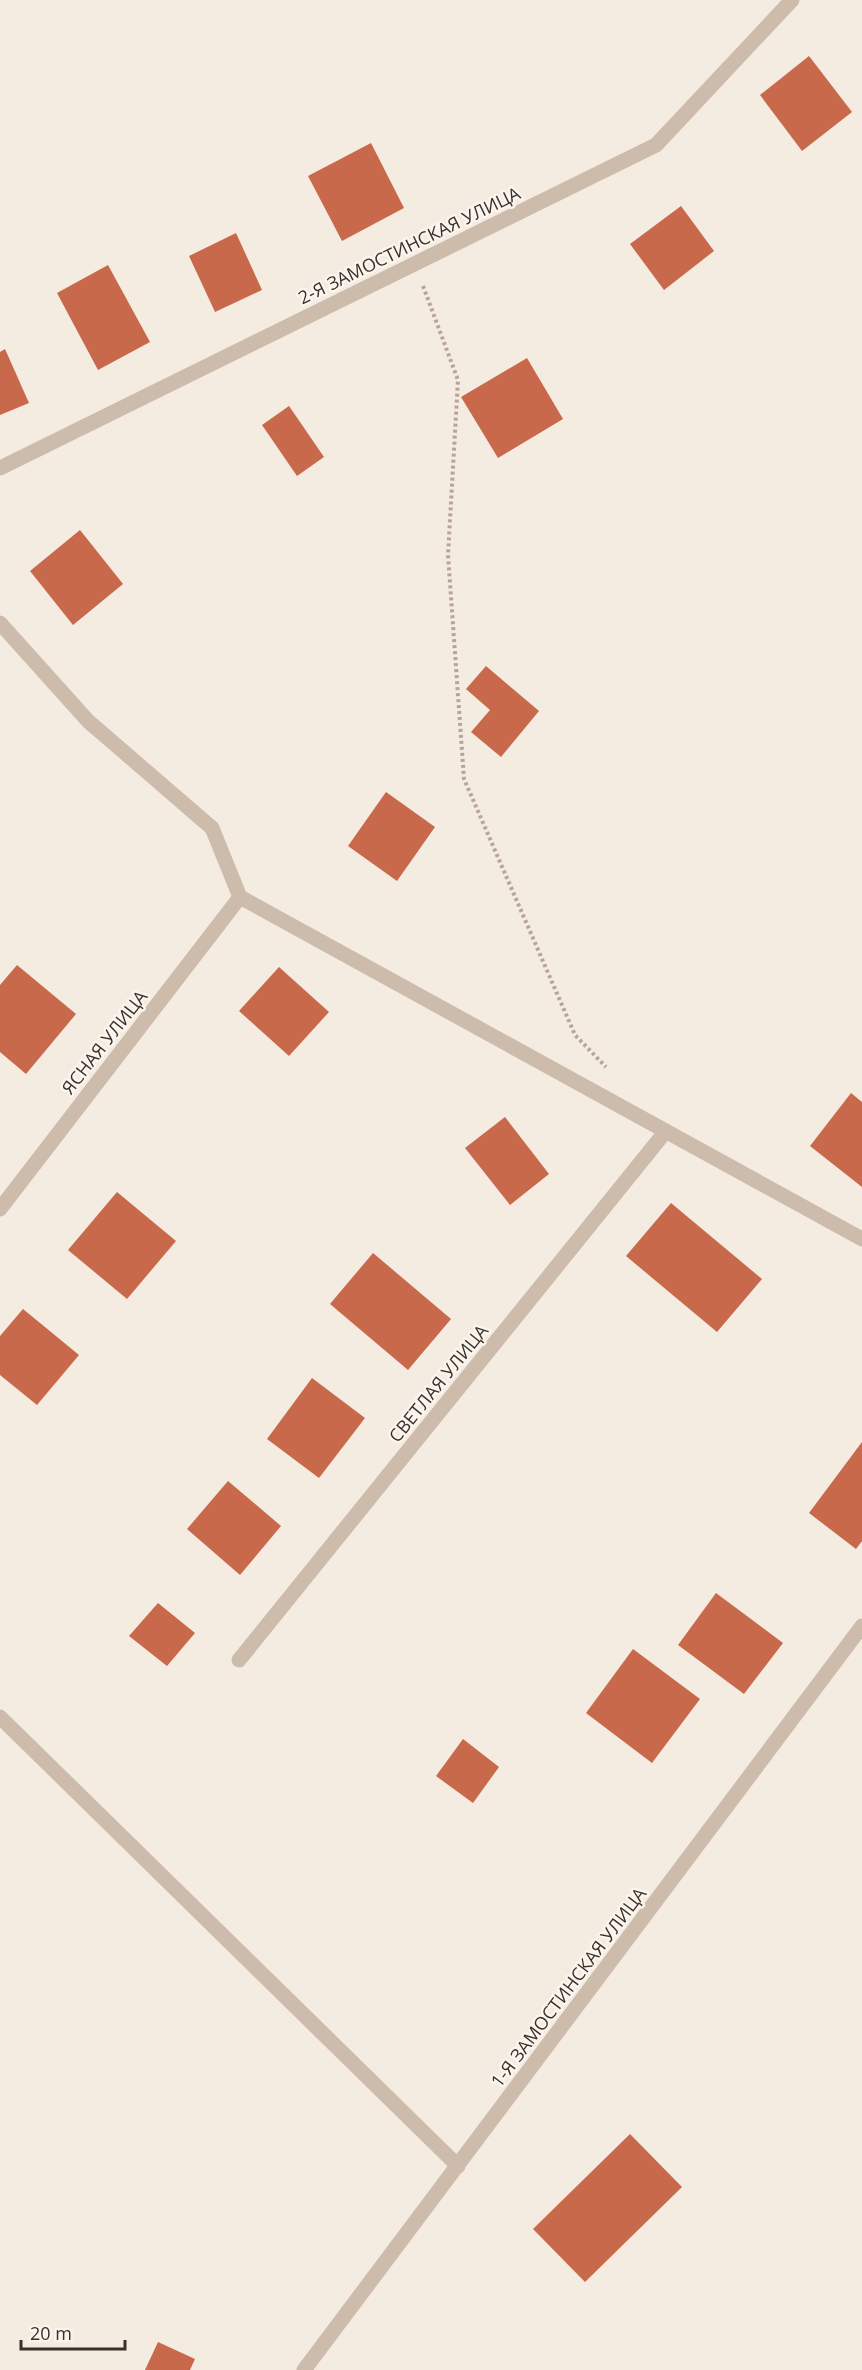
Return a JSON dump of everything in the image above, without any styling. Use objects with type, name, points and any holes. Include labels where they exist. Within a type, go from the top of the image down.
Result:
[{"type":"street","name":"2-Я ЗАМОСТИНСКАЯ УЛИЦА","points":[[0,468],[656,145],[792,0]]},
{"type":"street","points":[[0,623],[88,721],[212,828],[240,897],[862,1239]]},
{"type":"street","name":"ЯСНАЯ УЛИЦА","points":[[0,1209],[240,897]]},
{"type":"street","name":"СВЕТЛАЯ УЛИЦА","points":[[239,1660],[666,1131]]},
{"type":"street","name":"1-Я ЗАМОСТИНСКАЯ УЛИЦА","points":[[304,2370],[862,1626]]},
{"type":"street","points":[[0,1717],[458,2166]]},
{"type":"path","points":[[415,264],[458,380],[448,555],[464,779],[575,1035],[613,1075]]},
{"type":"building","points":[[809,56],[852,112],[802,151],[760,95]]},
{"type":"building","points":[[371,143],[404,208],[342,241],[308,176]]},
{"type":"building","points":[[681,206],[714,251],[664,290],[630,244]]},
{"type":"building","points":[[236,233],[262,290],[215,312],[189,256]]},
{"type":"building","points":[[108,265],[150,342],[98,370],[57,293]]},
{"type":"building","points":[[5,349],[29,403],[0,415],[0,352]]},
{"type":"building","points":[[527,358],[563,419],[498,458],[461,397]]},
{"type":"building","points":[[289,406],[324,457],[297,476],[262,425]]},
{"type":"building","points":[[80,530],[123,584],[73,625],[30,571]]},
{"type":"building","points":[[486,666],[539,711],[501,757],[471,732],[490,710],[466,689]]},
{"type":"building","points":[[386,792],[435,827],[397,881],[348,846]]},
{"type":"building","points":[[17,965],[76,1014],[26,1074],[0,1052],[0,985]]},
{"type":"building","points":[[279,967],[329,1012],[289,1056],[239,1011]]},
{"type":"building","points":[[851,1093],[862,1102],[862,1187],[810,1146]]},
{"type":"building","points":[[505,1117],[549,1174],[510,1205],[465,1148]]},
{"type":"building","points":[[117,1192],[176,1241],[127,1299],[68,1250]]},
{"type":"building","points":[[671,1203],[762,1279],[717,1332],[626,1256]]},
{"type":"building","points":[[373,1253],[451,1319],[408,1370],[330,1304]]},
{"type":"building","points":[[23,1309],[79,1355],[37,1405],[0,1375],[0,1336]]},
{"type":"building","points":[[312,1378],[365,1418],[319,1478],[267,1439]]},
{"type":"building","points":[[862,1442],[862,1541],[856,1549],[809,1513]]},
{"type":"building","points":[[228,1481],[281,1526],[240,1575],[187,1529]]},
{"type":"building","points":[[716,1593],[783,1643],[744,1694],[678,1645]]},
{"type":"building","points":[[158,1603],[195,1633],[167,1666],[129,1636]]},
{"type":"building","points":[[633,1649],[700,1699],[652,1763],[586,1713]]},
{"type":"building","points":[[463,1739],[499,1767],[473,1803],[436,1776]]},
{"type":"building","points":[[630,2134],[682,2187],[585,2282],[533,2229]]},
{"type":"building","points":[[158,2342],[195,2359],[190,2370],[145,2370]]}]
